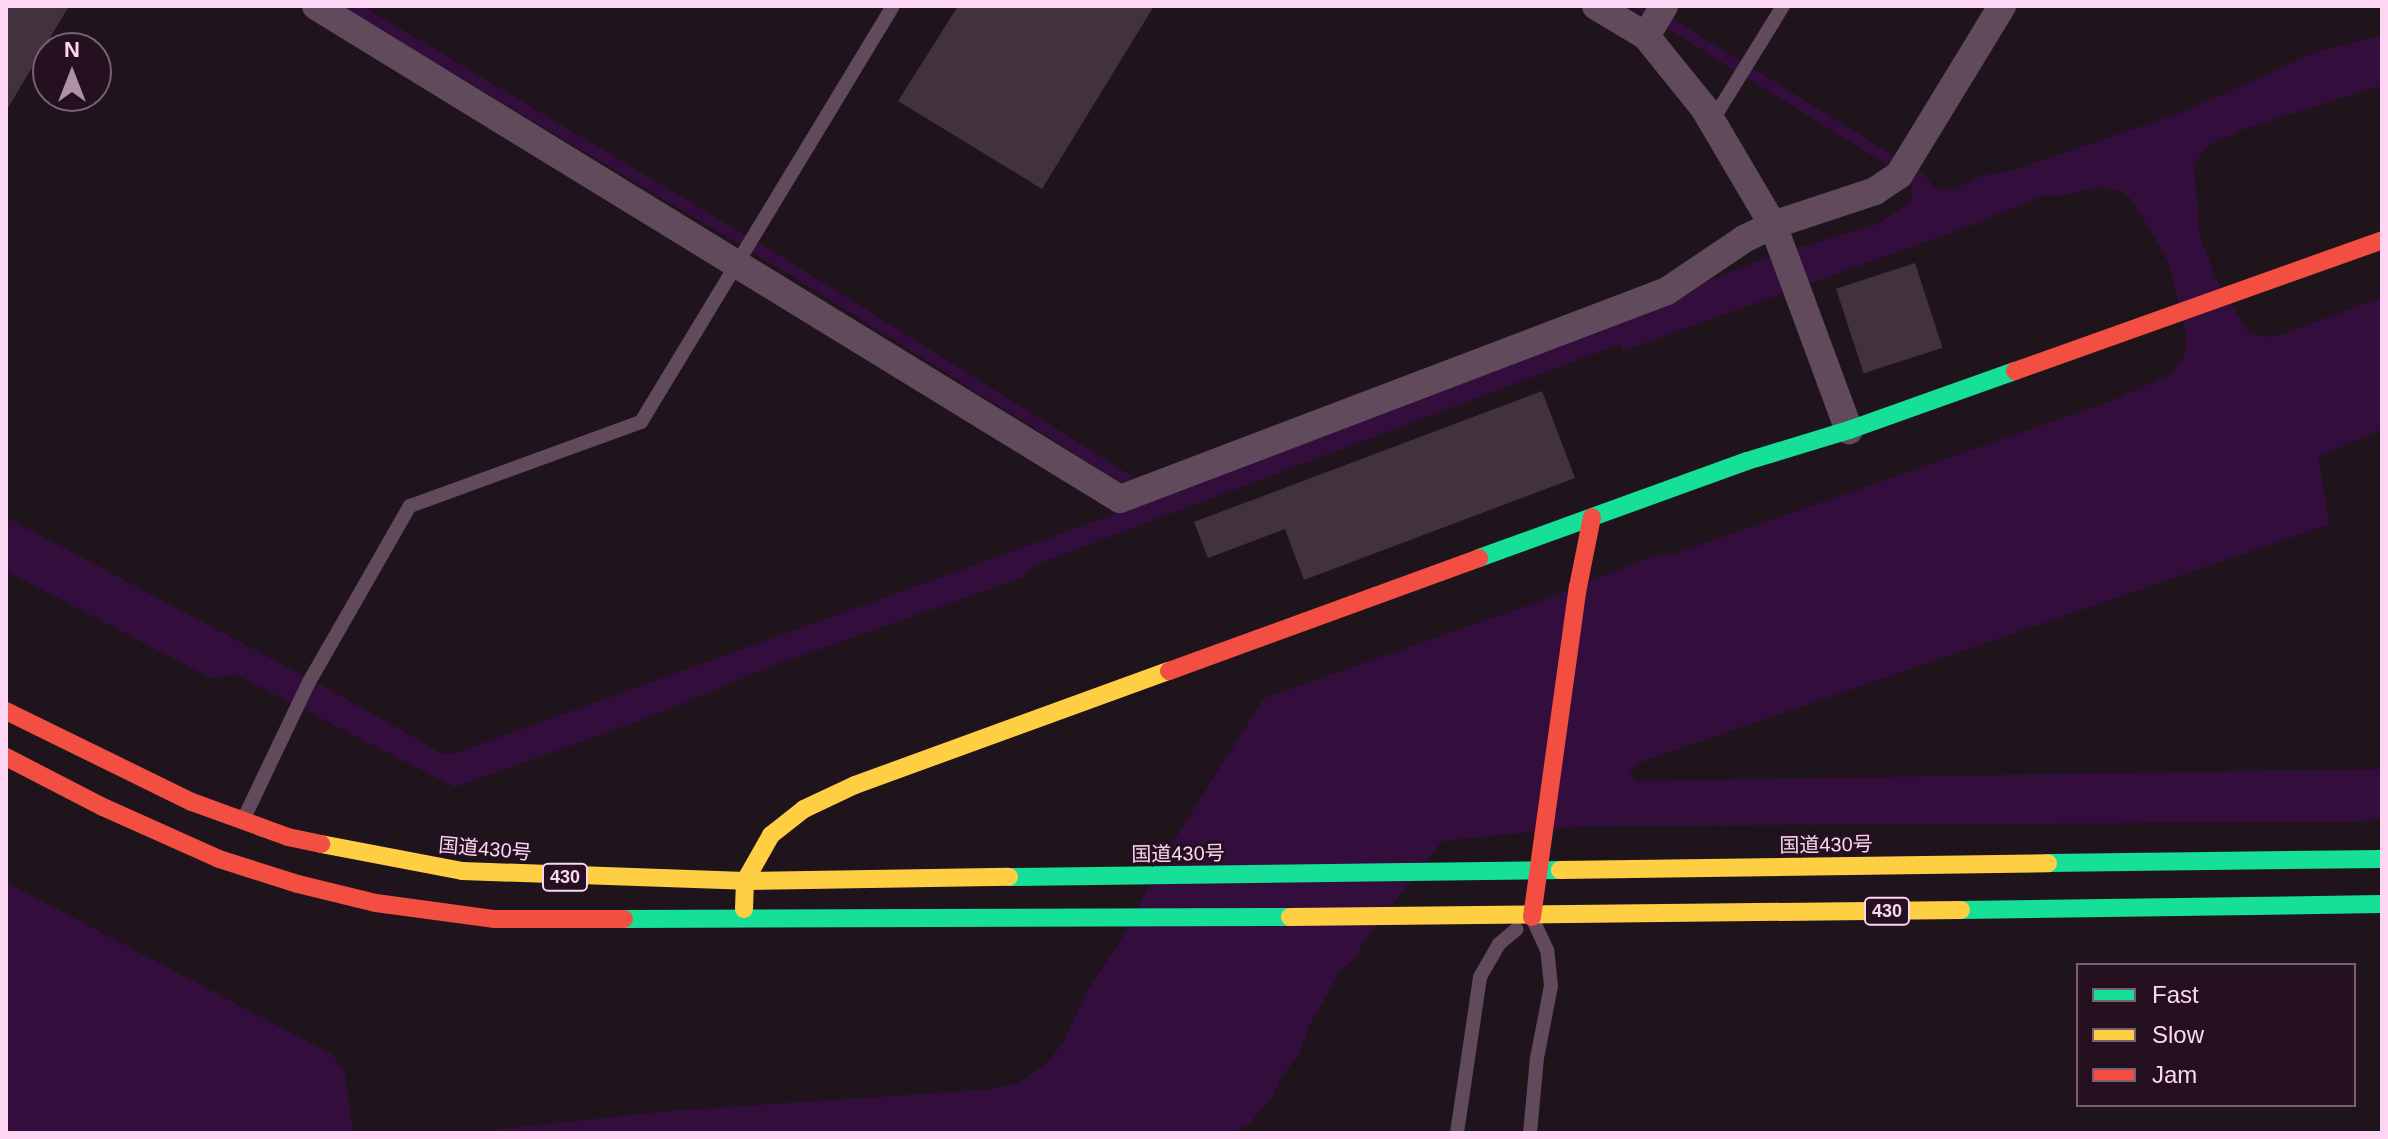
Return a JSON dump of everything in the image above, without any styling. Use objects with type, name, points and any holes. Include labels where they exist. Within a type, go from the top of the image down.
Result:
[{"type":"main road","points":[[744,919],[745,881],[771,835],[804,809],[855,785],[1747,461],[1849,430],[2382,240]]},
{"type":"main road","points":[[1532,917],[1578,587],[1592,517]]},
{"type":"main road","name":"国道430号","points":[[6,711],[192,802],[288,837],[462,871],[745,881],[2382,859]]},
{"type":"main road","name":"430","points":[[6,757],[103,807],[219,859],[298,884],[376,903],[495,919],[1532,917],[2382,904]]},
{"type":"street","points":[[316,6],[741,258],[1120,499],[1667,291],[1744,239],[1776,234],[1875,191],[1904,167],[2002,6]]},
{"type":"street","points":[[1596,6],[1655,22],[1776,234],[1849,430]]},
{"type":"lane","points":[[243,820],[309,682],[410,506],[641,422],[893,6]]},
{"type":"lane","points":[[1712,121],[1783,6]]},
{"type":"lane","points":[[1457,1133],[1480,977],[1499,944],[1532,917],[1547,950],[1551,986],[1537,1058],[1530,1133]]},
{"type":"shaded area","points":[[2382,35],[2382,85],[2244,129],[2212,144],[2202,152],[2194,166],[2200,236],[2217,281],[2248,332],[2265,337],[2281,335],[2382,297],[2382,429],[2318,457],[2330,524],[1638,763],[1630,770],[1635,781],[2382,769],[2382,818],[2354,822],[1585,826],[1442,841],[1363,943],[1356,958],[1341,970],[1308,1028],[1299,1055],[1282,1076],[1271,1099],[1248,1125],[1230,1133],[464,1133],[670,1111],[984,1090],[1018,1083],[1046,1064],[1063,1043],[1087,991],[1117,947],[1171,845],[1264,698],[1549,598],[1656,555],[1671,555],[2114,400],[2171,374],[2183,359],[2187,335],[2169,263],[2132,200],[2121,191],[2098,187],[2063,196],[2043,196],[1975,224],[1623,351],[1620,344],[1032,566],[1024,577],[775,665],[650,717],[455,787],[236,675],[211,678],[6,571],[6,517],[334,692],[443,754],[453,754],[1137,506],[1766,258],[1877,224],[1910,203],[1913,187],[1908,181],[1918,168],[1936,189],[1954,189],[1981,176],[2014,170],[2183,112],[2316,52]]},
{"type":"shaded area","points":[[6,882],[333,1055],[345,1074],[353,1133],[6,1133]]},
{"type":"building","points":[[6,6],[69,6],[53,32],[32,32],[32,68],[6,111]]},
{"type":"building","points":[[958,6],[1154,6],[1042,189],[898,101]]},
{"type":"building","points":[[1915,263],[1943,348],[1864,373],[1836,289]]},
{"type":"building","points":[[1542,391],[1575,478],[1304,580],[1285,529],[1208,558],[1194,522]]},
{"type":"waterway","points":[[352,6],[777,260],[1128,480]]},
{"type":"waterway","points":[[1642,6],[1903,168]]},
{"type":"traffic: fast","points":[[1479,558],[1747,461],[1849,430],[2015,371]]},
{"type":"traffic: fast","points":[[2048,863],[2382,859]]},
{"type":"traffic: fast","points":[[1009,877],[1560,870]]},
{"type":"traffic: fast","points":[[1961,910],[2382,904]]},
{"type":"traffic: fast","points":[[624,919],[1290,917]]},
{"type":"traffic: slow","points":[[744,909],[745,881],[771,835],[804,809],[855,785],[1169,671]]},
{"type":"traffic: slow","points":[[321,844],[462,871],[745,881],[1009,877]]},
{"type":"traffic: slow","points":[[1560,870],[2048,863]]},
{"type":"traffic: slow","points":[[1290,917],[1961,910]]},
{"type":"traffic: jam","points":[[2015,371],[2382,240]]},
{"type":"traffic: jam","points":[[1532,917],[1578,587],[1592,517]]},
{"type":"traffic: jam","points":[[1169,671],[1479,558]]},
{"type":"traffic: jam","points":[[6,711],[192,802],[288,837],[321,844]]},
{"type":"traffic: jam","points":[[6,757],[103,807],[219,859],[298,884],[376,903],[495,919],[624,919]]}]
